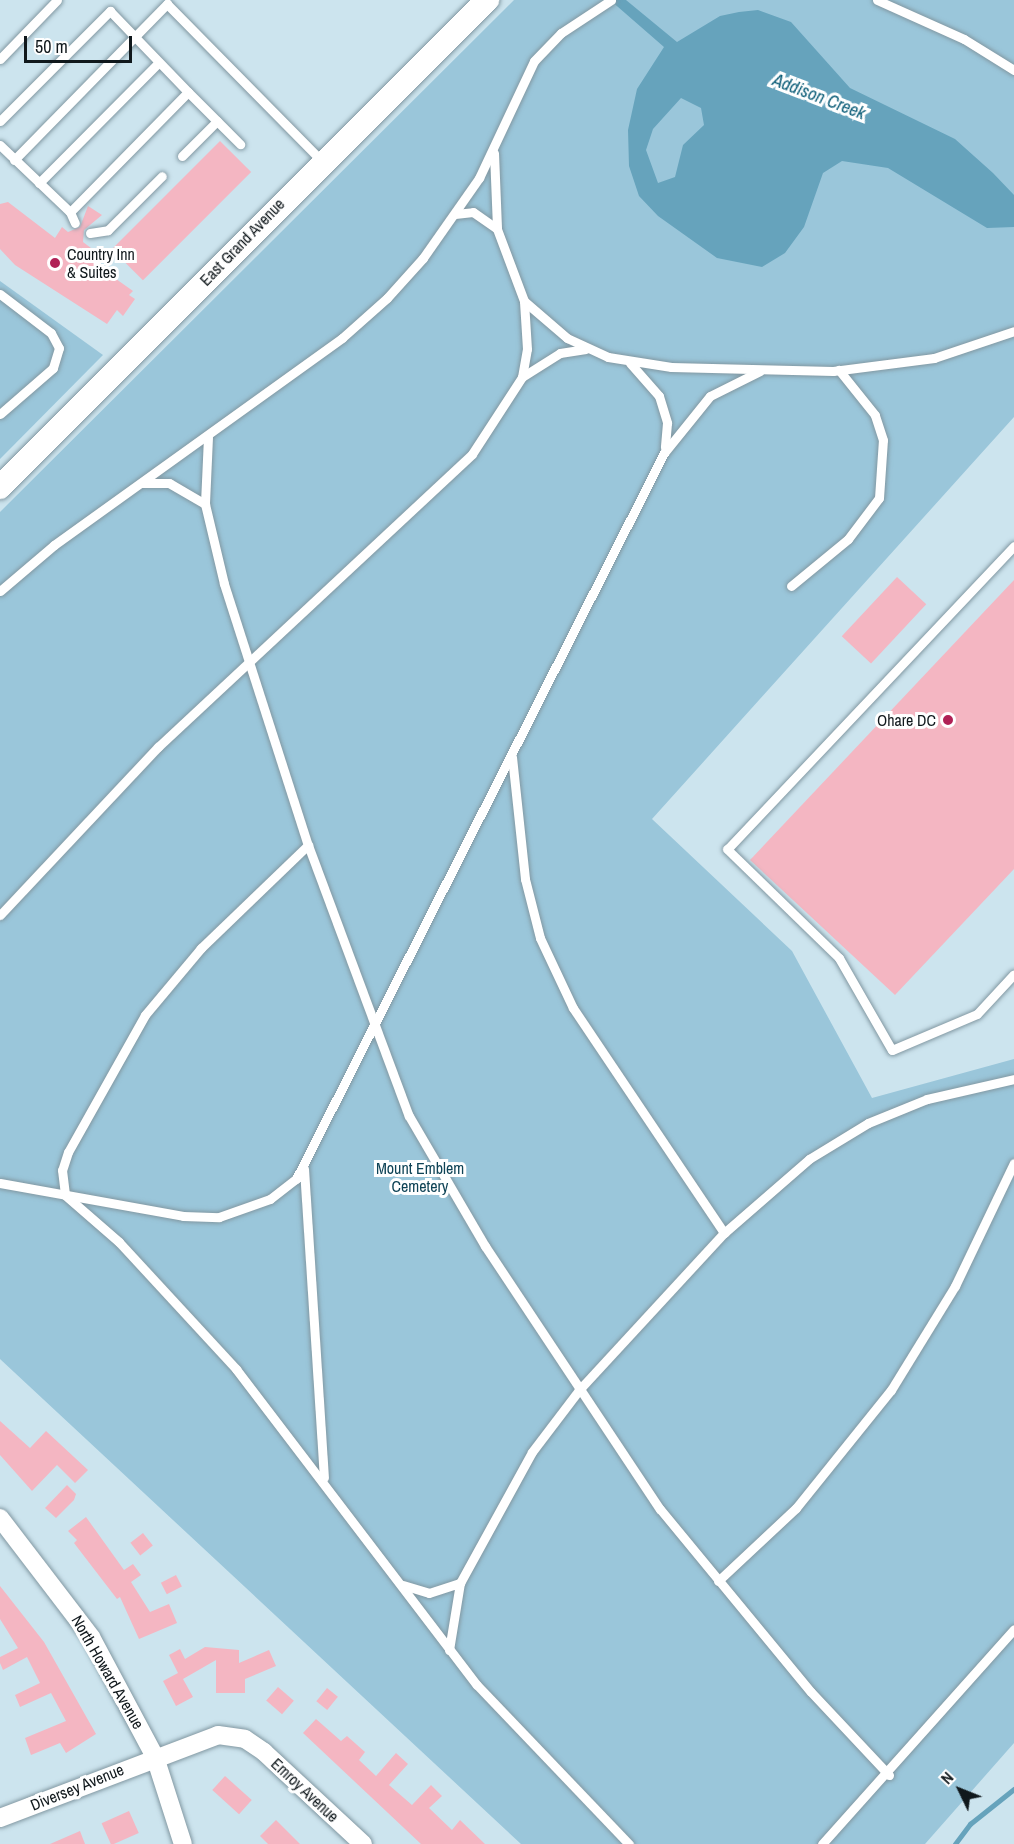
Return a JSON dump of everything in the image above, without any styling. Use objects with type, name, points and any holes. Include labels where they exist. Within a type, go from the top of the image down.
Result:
[{"type":"main road","name":"East Grand Avenue","points":[[0,486],[322,161],[487,0]]},
{"type":"street","name":"North Howard Avenue","points":[[0,1518],[88,1631],[155,1756],[183,1844]]},
{"type":"street","name":"Diversey Avenue","points":[[0,1818],[155,1756],[218,1735],[245,1739]]},
{"type":"street","name":"Emroy Avenue","points":[[245,1739],[363,1844]]},
{"type":"lane","points":[[0,59],[57,0]]},
{"type":"lane","points":[[0,591],[140,483],[208,437],[366,317],[407,278],[456,214],[495,147],[534,61],[599,6],[611,0]]},
{"type":"lane","points":[[877,0],[933,23],[1014,70]]},
{"type":"lane","points":[[14,160],[135,36],[165,2],[322,161]]},
{"type":"lane","points":[[0,121],[110,11],[240,144]]},
{"type":"lane","points":[[39,183],[159,62]]},
{"type":"lane","points":[[70,212],[188,92]]},
{"type":"lane","points":[[182,156],[217,121]]},
{"type":"lane","points":[[0,145],[70,212],[75,223]]},
{"type":"lane","points":[[0,915],[74,831],[249,659],[472,454],[522,377],[527,348],[524,301],[497,229],[495,147]]},
{"type":"lane","points":[[90,233],[108,230],[162,176]]},
{"type":"lane","points":[[456,214],[473,212],[497,229]]},
{"type":"lane","points":[[0,294],[51,333],[59,348],[52,368],[0,414]]},
{"type":"lane","points":[[524,301],[536,316],[587,349],[628,362],[760,371],[839,370],[934,358],[1014,331]]},
{"type":"lane","points":[[522,377],[560,353],[587,349]]},
{"type":"lane","points":[[628,362],[645,375],[659,396],[667,423],[664,453]]},
{"type":"lane","points":[[791,586],[848,539],[879,498],[883,440],[875,415],[839,370]]},
{"type":"lane","points":[[0,1184],[219,1217],[270,1199],[303,1169],[664,453],[710,396],[760,371]]},
{"type":"lane","points":[[208,437],[205,504],[249,659],[308,845],[374,1029],[427,1152],[579,1390],[660,1509],[718,1581],[889,1775]]},
{"type":"lane","points":[[140,483],[169,483],[205,504]]},
{"type":"lane","points":[[1014,546],[728,849],[839,958],[892,1050],[976,1014],[1014,974]]},
{"type":"lane","points":[[511,755],[525,879],[540,938],[573,1008],[724,1233]]},
{"type":"lane","points":[[308,845],[201,948],[145,1015],[68,1152],[62,1170],[65,1195],[190,1317],[324,1478],[449,1650],[510,1723],[629,1844]]},
{"type":"lane","points":[[449,1650],[460,1583],[516,1478],[579,1390],[724,1233],[809,1159],[868,1123],[927,1099],[1014,1079]]},
{"type":"lane","points":[[718,1581],[796,1508],[891,1390],[955,1287],[1014,1163]]},
{"type":"lane","points":[[303,1169],[324,1478]]},
{"type":"lane","points":[[401,1583],[429,1593],[460,1583]]},
{"type":"lane","points":[[822,1844],[889,1775],[1014,1629]]},
{"type":"green space","name":"Mount Emblem Cemetery","points":[[514,0],[1014,0],[1014,417],[652,819],[792,951],[872,1098],[1014,1059],[1014,1743],[925,1844],[521,1844],[0,1359],[0,512]]},
{"type":"green space","points":[[0,281],[103,355],[0,459]]},
{"type":"water","name":"Addison Creek","points":[[610,0],[626,0],[677,42],[720,16],[739,12],[758,10],[791,22],[850,88],[955,139],[993,173],[1014,195],[1014,227],[987,228],[888,168],[842,161],[823,173],[804,227],[785,253],[762,267],[717,258],[658,216],[639,196],[629,166],[628,130],[637,89],[664,47]],"holes":[[[681,98],[701,108],[704,125],[683,145],[675,177],[658,183],[646,150],[653,129]]]},
{"type":"building","points":[[220,141],[251,172],[143,280],[112,249]]},
{"type":"building","name":"Country Inn & Suites","points":[[8,202],[55,238],[62,227],[68,232],[80,227],[88,206],[102,215],[84,230],[83,242],[91,248],[85,257],[133,291],[129,295],[135,299],[123,316],[117,310],[107,324],[15,265],[0,249],[0,204]]},
{"type":"building","points":[[897,577],[926,604],[871,664],[842,636]]},
{"type":"building","name":"Ohare DC","points":[[1014,580],[1014,869],[895,995],[750,860]]},
{"type":"building","points":[[0,1421],[30,1448],[46,1431],[88,1470],[75,1483],[57,1465],[32,1491],[0,1455]]},
{"type":"building","points":[[67,1485],[76,1494],[74,1500],[56,1518],[45,1508]]},
{"type":"building","points":[[86,1517],[124,1570],[133,1564],[141,1575],[131,1582],[150,1612],[169,1604],[177,1623],[139,1639],[120,1597],[117,1599],[74,1543],[77,1540],[68,1531]]},
{"type":"building","points":[[143,1533],[153,1546],[140,1555],[130,1543]]},
{"type":"building","points":[[176,1575],[182,1587],[167,1594],[161,1583]]},
{"type":"building","points":[[0,1586],[44,1642],[96,1734],[66,1753],[60,1743],[31,1755],[25,1738],[66,1721],[51,1693],[20,1707],[15,1695],[40,1683],[27,1657],[3,1670],[0,1663],[0,1657],[18,1648],[0,1619]]},
{"type":"building","points":[[205,1647],[239,1650],[239,1663],[269,1650],[276,1666],[245,1679],[245,1693],[216,1693],[216,1660],[183,1679],[193,1697],[176,1706],[163,1681],[178,1673],[169,1655],[180,1649],[185,1659]]},
{"type":"building","points":[[278,1687],[294,1701],[282,1714],[266,1701]]},
{"type":"building","points":[[327,1688],[338,1697],[327,1710],[316,1701]]},
{"type":"building","points":[[316,1719],[341,1741],[347,1736],[365,1752],[359,1760],[376,1776],[396,1753],[408,1764],[389,1785],[412,1805],[431,1785],[442,1796],[429,1808],[452,1830],[460,1820],[485,1844],[421,1844],[303,1733]]},
{"type":"building","points":[[225,1776],[252,1800],[239,1814],[212,1790]]},
{"type":"building","points":[[129,1811],[139,1833],[111,1844],[102,1823]]},
{"type":"building","points":[[276,1820],[300,1844],[268,1844],[260,1836]]},
{"type":"building","points":[[80,1831],[85,1844],[50,1844]]},
{"type":"waterway","points":[[955,1844],[970,1824],[1014,1789]]},
{"type":"place","name":"Country Inn & Suites","points":[[55,263]]},
{"type":"place","name":"Ohare DC","points":[[948,720]]}]
